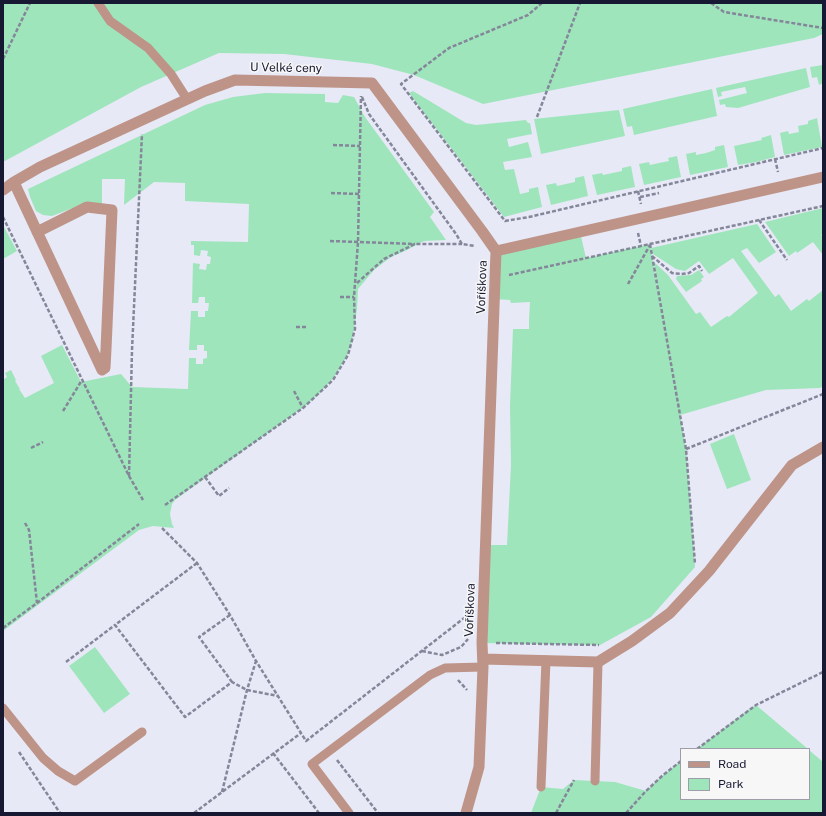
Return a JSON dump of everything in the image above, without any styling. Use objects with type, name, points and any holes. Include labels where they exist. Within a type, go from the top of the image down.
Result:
[{"type":"street","name":"U Velké ceny","points":[[3,190],[40,167],[205,91],[235,80],[372,83],[496,251]]},
{"type":"street","name":"Voříškova","points":[[466,813],[480,767],[483,663],[482,643],[496,251],[823,177]]},
{"type":"street","points":[[14,182],[37,232],[85,335],[102,370],[105,368],[106,355],[112,210],[86,207],[37,232]]},
{"type":"street","points":[[483,663],[546,660],[598,662],[632,641],[670,613],[708,570],[792,465],[823,447]]},
{"type":"lane","points":[[98,3],[110,21],[148,48],[171,74],[188,99]]},
{"type":"lane","points":[[540,787],[546,660]]},
{"type":"lane","points":[[595,781],[598,662]]},
{"type":"lane","points":[[349,813],[312,764],[430,675],[445,668],[483,663]]},
{"type":"lane","points":[[3,708],[43,758],[58,771],[75,781],[142,732]]},
{"type":"path","points":[[3,59],[30,3]]},
{"type":"path","points":[[542,3],[528,16],[449,48],[401,84],[505,221],[529,217],[823,148]]},
{"type":"path","points":[[537,117],[580,3]]},
{"type":"path","points":[[711,3],[724,12],[823,28]]},
{"type":"path","points":[[165,505],[303,408],[333,380],[348,355],[355,329],[354,297],[358,242],[361,95],[369,114],[462,244]]},
{"type":"path","points":[[129,476],[132,350],[142,132],[135,135]]},
{"type":"path","points":[[333,146],[360,146]]},
{"type":"path","points":[[331,193],[359,194]]},
{"type":"path","points":[[640,197],[659,193]]},
{"type":"path","points":[[495,278],[823,206]]},
{"type":"path","points":[[3,217],[129,476],[144,500]]},
{"type":"path","points":[[759,220],[787,260]]},
{"type":"path","points":[[330,241],[462,244],[479,246]]},
{"type":"path","points":[[356,283],[384,259],[415,244]]},
{"type":"path","points":[[650,244],[686,449],[695,567],[700,560]]},
{"type":"path","points":[[628,284],[650,244]]},
{"type":"path","points":[[652,256],[672,273],[689,273],[699,266],[702,271]]},
{"type":"path","points":[[340,297],[354,297]]},
{"type":"path","points":[[296,327],[308,327]]},
{"type":"path","points":[[63,412],[82,380]]},
{"type":"path","points":[[294,392],[303,408]]},
{"type":"path","points":[[686,449],[823,394]]},
{"type":"path","points":[[32,448],[43,442]]},
{"type":"path","points":[[205,477],[219,496],[229,488]]},
{"type":"path","points":[[25,523],[28,530],[37,603]]},
{"type":"path","points":[[3,628],[139,524]]},
{"type":"path","points":[[162,528],[197,563],[306,741],[471,613],[470,620]]},
{"type":"path","points":[[66,662],[197,563]]},
{"type":"path","points":[[230,615],[199,637],[232,682],[247,690],[278,697]]},
{"type":"path","points":[[115,625],[185,717],[232,682]]},
{"type":"path","points":[[422,651],[442,655],[461,647],[468,639],[469,633]]},
{"type":"path","points":[[482,643],[600,645]]},
{"type":"path","points":[[222,792],[247,690],[256,661]]},
{"type":"path","points":[[698,748],[756,705],[823,672]]},
{"type":"path","points":[[194,813],[301,733]]},
{"type":"path","points":[[16,748],[60,813]]},
{"type":"path","points":[[331,750],[378,813]]},
{"type":"path","points":[[274,753],[319,813]]},
{"type":"path","points":[[626,813],[657,781],[680,762]]},
{"type":"path","points":[[556,813],[574,780]]},
{"type":"green space","points":[[3,3],[823,3],[823,34],[814,38],[483,104],[414,75],[372,64],[284,54],[219,53],[141,87],[3,162]]},
{"type":"green space","points":[[823,65],[823,83],[819,85],[817,77],[812,78],[810,67]]},
{"type":"green space","points":[[806,68],[810,87],[738,108],[726,107],[725,104],[720,105],[719,100],[747,93],[745,87],[721,92],[722,96],[718,97],[716,88]]},
{"type":"green space","points":[[712,89],[717,116],[634,135],[632,126],[627,127],[623,109]]},
{"type":"green space","points":[[413,91],[466,123],[476,125],[526,120],[530,123],[532,134],[507,139],[509,147],[528,142],[532,157],[503,162],[505,170],[514,169],[520,194],[529,192],[529,189],[538,187],[542,207],[504,217],[409,93]]},
{"type":"green space","points":[[265,93],[325,94],[325,102],[338,103],[343,95],[354,97],[365,117],[434,212],[430,217],[446,240],[424,241],[391,257],[374,270],[358,289],[357,309],[352,341],[347,356],[334,377],[318,395],[305,406],[175,500],[172,504],[170,514],[174,528],[153,526],[139,530],[3,631],[3,380],[7,377],[5,373],[11,370],[19,389],[25,398],[54,383],[41,356],[62,345],[81,382],[121,374],[132,387],[188,389],[189,358],[196,358],[196,364],[203,364],[203,359],[207,358],[207,351],[204,351],[204,345],[197,345],[197,350],[189,350],[191,311],[198,311],[198,317],[205,317],[205,311],[208,311],[209,303],[205,303],[205,297],[199,297],[198,303],[192,303],[193,263],[200,264],[199,269],[206,270],[207,264],[210,264],[211,257],[207,256],[208,251],[201,250],[200,256],[194,255],[194,245],[191,245],[191,241],[248,242],[249,204],[185,201],[185,183],[154,182],[124,205],[125,179],[102,179],[102,205],[78,206],[52,216],[43,215],[36,211],[28,189],[205,105],[233,97]]},
{"type":"green space","points":[[619,110],[625,136],[541,154],[534,119]]},
{"type":"green space","points":[[817,118],[822,147],[784,155],[780,133],[788,131],[789,134],[799,132],[798,126],[808,124],[808,121]]},
{"type":"green space","points":[[771,135],[775,157],[738,165],[734,146],[762,140],[761,138]]},
{"type":"green space","points":[[724,145],[728,167],[690,175],[686,154],[696,152],[696,155],[706,153],[715,150],[715,147]]},
{"type":"green space","points":[[677,156],[681,177],[644,185],[639,164],[649,162],[650,165],[669,161],[668,158]]},
{"type":"green space","points":[[631,166],[635,187],[597,195],[592,175],[602,173],[603,175],[622,171],[622,168]]},
{"type":"green space","points":[[584,176],[588,196],[551,205],[546,185],[556,183],[557,186],[575,182],[575,178]]},
{"type":"green space","points":[[823,208],[823,234],[821,235],[823,237],[823,255],[813,242],[797,253],[796,251],[789,256],[765,222]]},
{"type":"green space","points":[[757,224],[776,252],[759,263],[747,248],[741,251],[775,297],[779,294],[791,311],[807,299],[809,301],[823,290],[823,386],[820,388],[766,390],[680,415],[686,449],[695,567],[651,617],[600,645],[482,643],[486,545],[507,545],[511,465],[510,406],[513,329],[529,329],[530,302],[511,303],[510,300],[494,299],[496,251],[580,232],[586,258],[650,244],[659,299],[654,262],[668,275],[696,314],[700,312],[711,327],[727,316],[729,317],[758,293],[733,258],[709,274],[699,261],[685,271],[676,269],[653,254],[651,248]]},
{"type":"green space","points":[[3,225],[17,251],[3,259]]},
{"type":"green space","points":[[699,270],[704,277],[701,279],[702,281],[686,292],[676,279],[677,276],[691,275]]},
{"type":"green space","points":[[734,434],[751,480],[727,489],[710,444]]},
{"type":"green space","points":[[95,647],[130,694],[104,713],[69,666]]},
{"type":"green space","points":[[756,705],[807,748],[698,748]]},
{"type":"green space","points":[[810,751],[823,762],[823,813],[531,813],[541,787],[563,789],[574,780],[615,782],[646,791],[680,762],[680,800],[810,800]]}]
